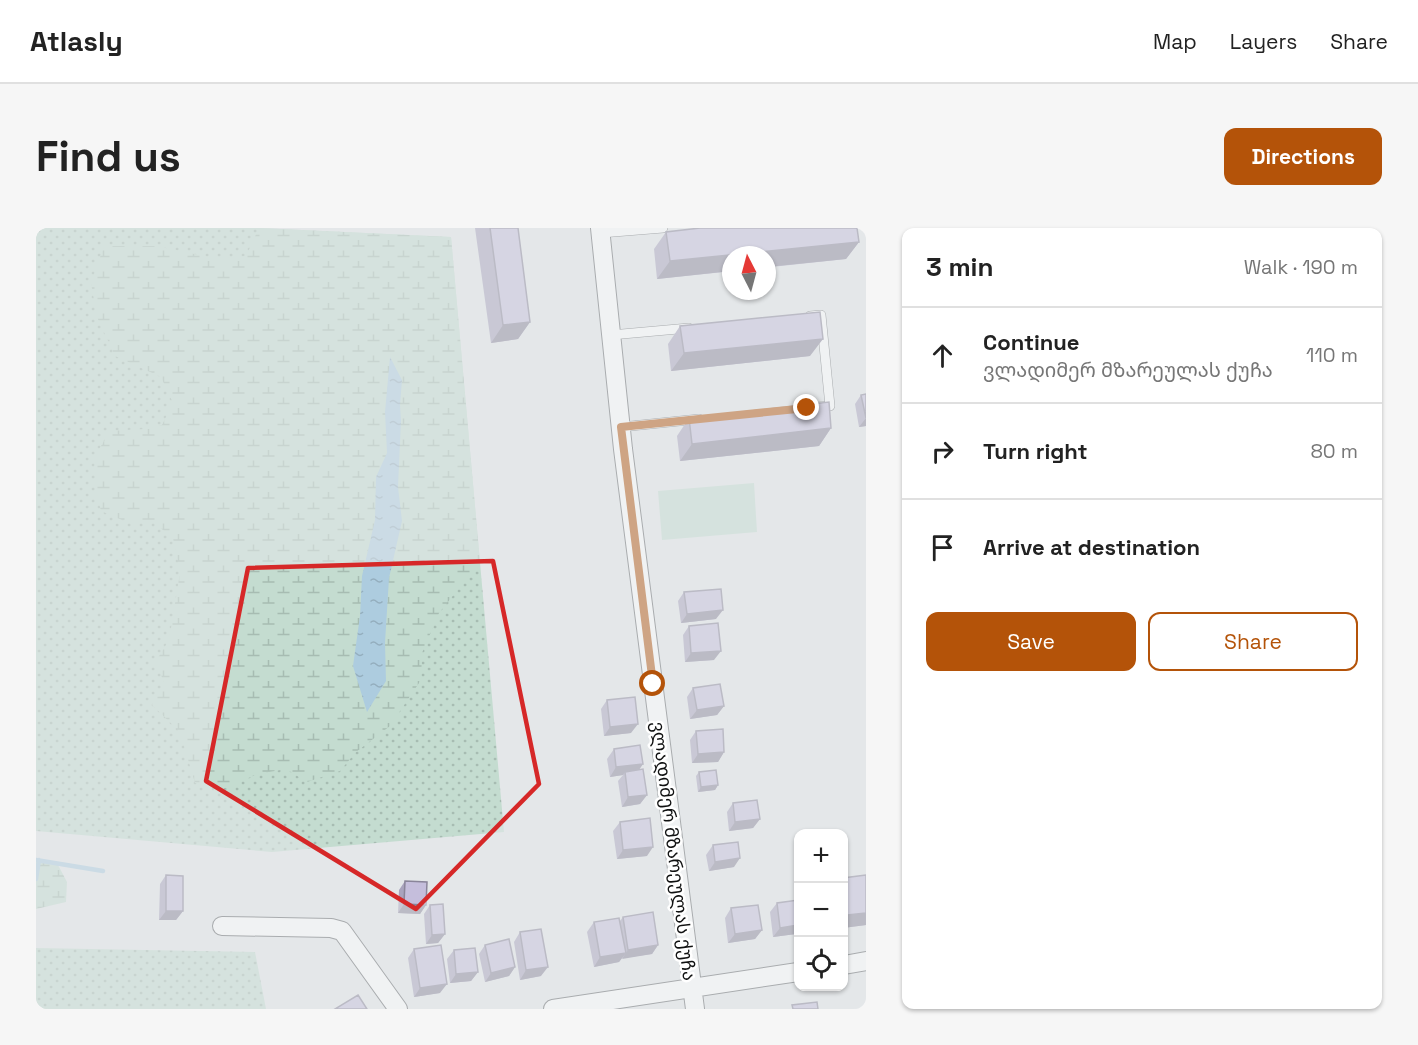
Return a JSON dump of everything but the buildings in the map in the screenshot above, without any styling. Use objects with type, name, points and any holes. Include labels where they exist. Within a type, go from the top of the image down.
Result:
[{"type":"street","name":"ვლადიმერ მზარეულას ქუჩა","points":[[600,231],[621,427],[695,1009]]},
{"type":"street","points":[[222,926],[331,928],[342,931],[398,1009]]},
{"type":"street","points":[[848,964],[866,961]]},
{"type":"street","points":[[553,1009],[794,973]]},
{"type":"lane","points":[[600,231],[663,228]]},
{"type":"lane","points":[[797,317],[821,315],[830,406],[807,408]]},
{"type":"lane","points":[[611,335],[704,326]]},
{"type":"lane","points":[[621,427],[714,418]]},
{"type":"highlighted area","points":[[493,561],[539,784],[416,909],[206,781],[248,568]]},
{"type":"green space","points":[[36,228],[259,228],[451,237],[504,832],[272,852],[36,831]]},
{"type":"green space","points":[[259,228],[451,237],[480,562],[439,613],[422,653],[421,680],[390,726],[356,752],[340,771],[307,782],[286,769],[258,774],[225,788],[195,783],[180,732],[152,705],[164,683],[156,661],[169,640],[180,573],[173,538],[153,522],[129,523],[101,511],[94,483],[95,456],[110,431],[145,429],[162,425],[173,403],[161,377],[115,356],[97,317],[91,283],[104,246],[156,246],[218,259],[246,256]]},
{"type":"green space","points":[[754,483],[757,532],[662,540],[658,491]]},
{"type":"green space","points":[[36,860],[57,863],[67,882],[66,902],[36,909]]},
{"type":"green space","points":[[36,948],[255,952],[266,1009],[36,1009]]},
{"type":"water","points":[[390,357],[402,380],[398,487],[402,521],[389,578],[385,643],[386,681],[367,712],[353,666],[360,616],[362,576],[375,520],[376,477],[387,453],[385,412]]},
{"type":"waterway","points":[[36,860],[103,871]]},
{"type":"waterway","points":[[36,879],[39,860]]},
{"type":"route","points":[[653,684],[621,427],[807,408]]}]
